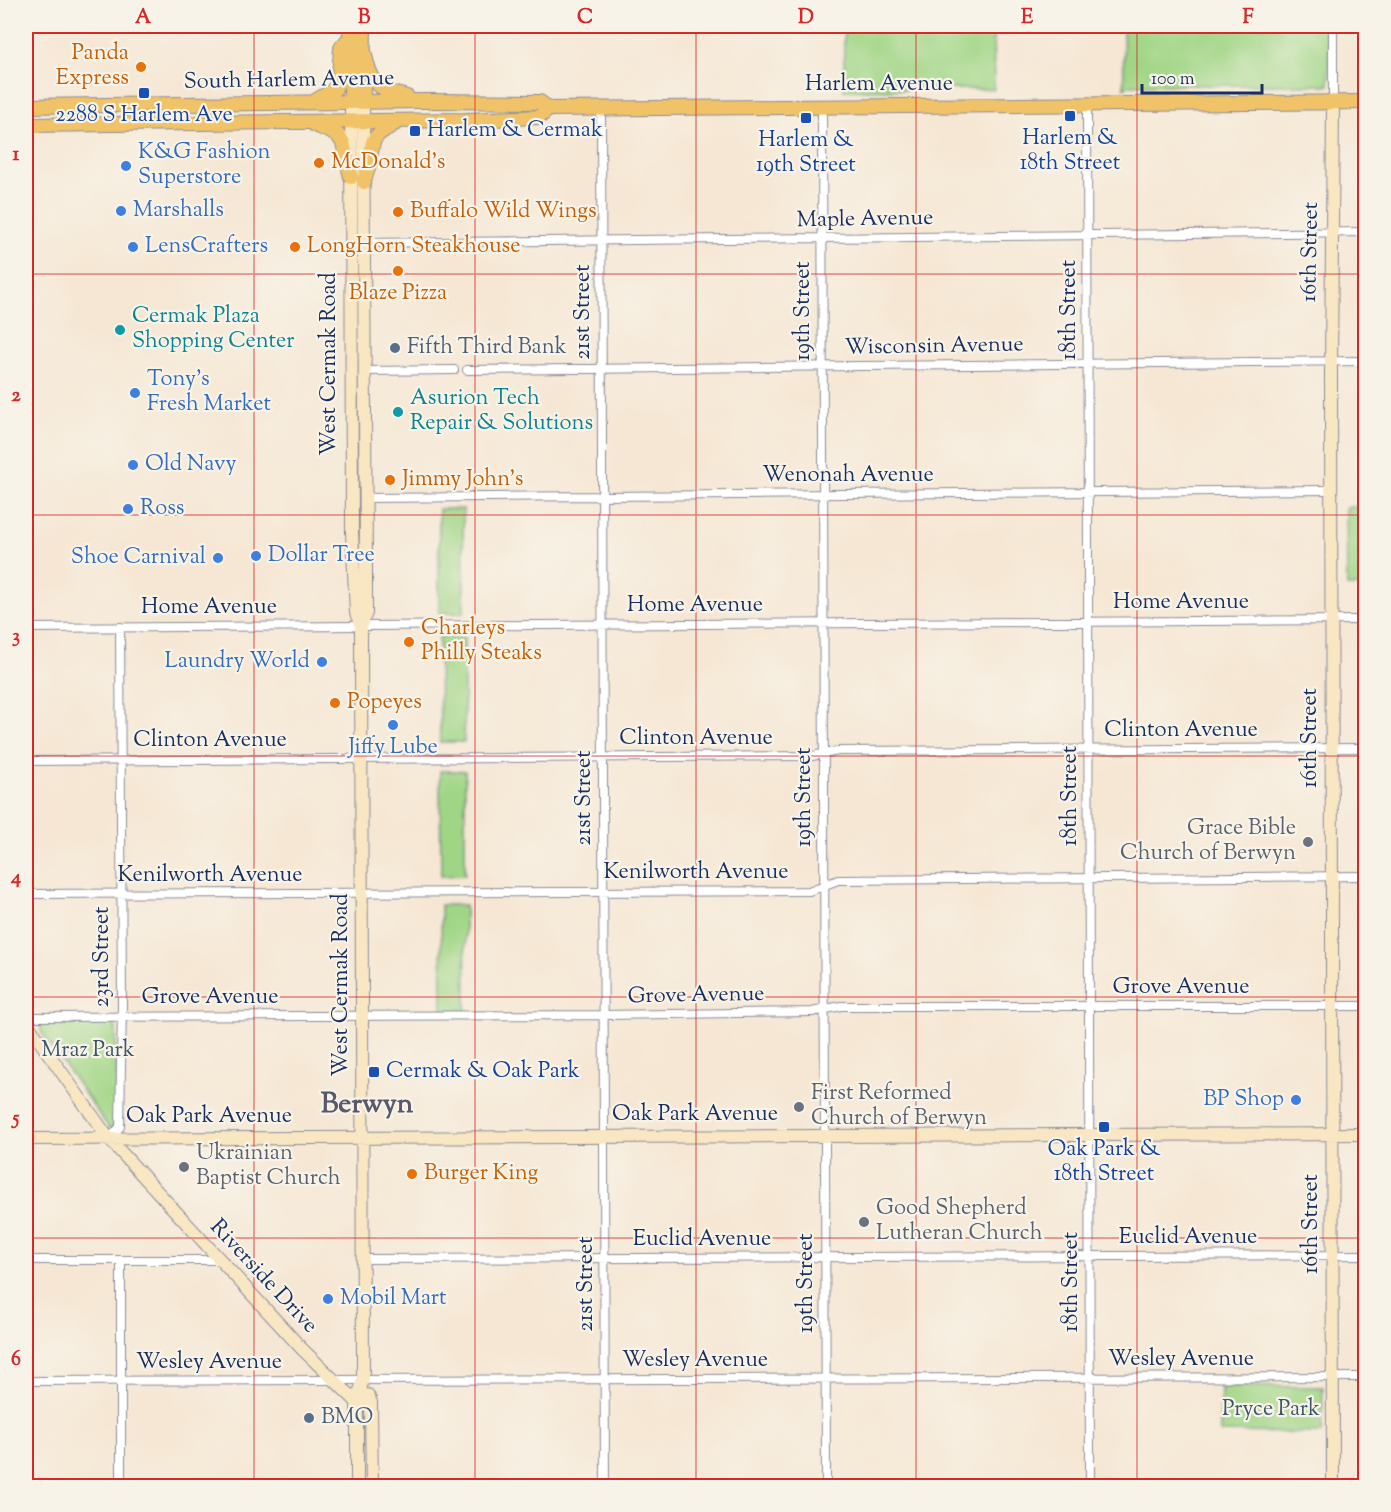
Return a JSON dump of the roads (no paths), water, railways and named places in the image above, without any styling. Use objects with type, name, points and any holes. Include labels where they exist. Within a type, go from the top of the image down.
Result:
[{"type":"main road","points":[[357,101],[364,51],[364,26]]},
{"type":"main road","points":[[350,31],[357,101]]},
{"type":"main road","points":[[314,102],[335,89],[339,79],[341,48],[350,31]]},
{"type":"main road","points":[[364,51],[371,79],[376,85],[399,95],[423,100]]},
{"type":"main road","name":"South Harlem Avenue","points":[[26,106],[423,100],[540,102],[549,109],[601,109]]},
{"type":"main road","name":"Harlem Avenue","points":[[601,109],[1365,102]]},
{"type":"main road","name":"South Harlem Avenue","points":[[26,125],[400,122],[539,117],[549,109]]},
{"type":"main road","points":[[308,122],[338,135],[357,179]]},
{"type":"main road","points":[[357,179],[369,164],[371,145],[375,137],[400,122]]},
{"type":"street","name":"16th Street","points":[[1333,26],[1331,362],[1333,1486]]},
{"type":"street","name":"West Cermak Road","points":[[357,101],[352,532],[356,614],[361,626]]},
{"type":"street","name":"18th Street","points":[[1088,105],[1090,1486]]},
{"type":"street","name":"19th Street","points":[[822,107],[826,1486]]},
{"type":"street","name":"21st Street","points":[[601,109],[605,1486]]},
{"type":"street","name":"West Cermak Road","points":[[357,179],[365,243],[366,613],[361,626],[363,1379],[357,1402],[357,1486]]},
{"type":"street","name":"Maple Avenue","points":[[365,243],[1365,232]]},
{"type":"street","name":"Wisconsin Avenue","points":[[467,370],[1365,362]]},
{"type":"street","points":[[365,371],[454,370]]},
{"type":"street","name":"Wenonah Avenue","points":[[365,498],[1331,490]]},
{"type":"street","name":"Home Avenue","points":[[26,628],[1365,620]]},
{"type":"street","name":"23rd Street","points":[[109,1139],[120,1126],[122,1017],[120,627]]},
{"type":"street","name":"Clinton Avenue","points":[[26,760],[812,756],[836,751],[1365,748]]},
{"type":"street","name":"Kenilworth Avenue","points":[[26,894],[809,891],[838,880],[1365,876]]},
{"type":"street","name":"Grove Avenue","points":[[26,1017],[604,1015],[812,1012],[841,1006],[1365,1006]]},
{"type":"street","name":"Riverside Drive","points":[[26,1022],[109,1139],[218,1260],[332,1380],[357,1402]]},
{"type":"street","name":"Oak Park Avenue","points":[[26,1139],[1365,1134]]},
{"type":"street","name":"Euclid Avenue","points":[[364,1259],[1365,1256]]},
{"type":"street","points":[[26,1260],[218,1260]]},
{"type":"street","points":[[121,1260],[122,1486]]},
{"type":"street","name":"Wesley Avenue","points":[[26,1381],[1365,1377]]},
{"type":"street","name":"West Cermak Road","points":[[363,1379],[371,1402],[372,1486]]},
{"type":"street","points":[[357,1402],[371,1402]]},
{"type":"place","name":"Panda Express","points":[[141,67]]},
{"type":"place","name":"2288 S Harlem Ave","points":[[144,93]]},
{"type":"place","name":"Harlem & 18th Street","points":[[1070,116]]},
{"type":"place","name":"Harlem & 19th Street","points":[[806,118]]},
{"type":"place","name":"Harlem & Cermak","points":[[415,131]]},
{"type":"place","name":"McDonald's","points":[[319,163]]},
{"type":"place","name":"K&G Fashion Superstore","points":[[126,166]]},
{"type":"place","name":"Marshalls","points":[[121,211]]},
{"type":"place","name":"Buffalo Wild Wings","points":[[398,212]]},
{"type":"place","name":"LensCrafters","points":[[133,247]]},
{"type":"place","name":"LongHorn Steakhouse","points":[[295,247]]},
{"type":"place","name":"Blaze Pizza","points":[[398,271]]},
{"type":"place","name":"Cermak Plaza Shopping Center","points":[[120,330]]},
{"type":"place","name":"Fifth Third Bank","points":[[395,348]]},
{"type":"place","name":"Tony's Fresh Market","points":[[135,393]]},
{"type":"place","name":"Asurion Tech Repair & Solutions","points":[[398,412]]},
{"type":"place","name":"Old Navy","points":[[133,465]]},
{"type":"place","name":"Jimmy John's","points":[[390,480]]},
{"type":"place","name":"Ross","points":[[128,509]]},
{"type":"place","name":"Dollar Tree","points":[[256,556]]},
{"type":"place","name":"Shoe Carnival","points":[[218,558]]},
{"type":"place","name":"Charleys Philly Steaks","points":[[409,642]]},
{"type":"place","name":"Laundry World","points":[[322,662]]},
{"type":"place","name":"Popeyes","points":[[335,703]]},
{"type":"place","name":"Jiffy Lube","points":[[393,725]]},
{"type":"place","name":"Grace Bible Church of Berwyn","points":[[1308,842]]},
{"type":"place","name":"Cermak & Oak Park","points":[[374,1072]]},
{"type":"place","name":"BP Shop","points":[[1296,1100]]},
{"type":"place","name":"First Reformed Church of Berwyn","points":[[799,1107]]},
{"type":"place","name":"Oak Park & 18th Street","points":[[1104,1127]]},
{"type":"place","name":"Ukrainian Baptist Church","points":[[184,1167]]},
{"type":"place","name":"Burger King","points":[[412,1174]]},
{"type":"place","name":"Good Shepherd Lutheran Church","points":[[864,1222]]},
{"type":"place","name":"Mobil Mart","points":[[328,1299]]},
{"type":"place","name":"BMO","points":[[309,1418]]},
{"type":"district","name":"Berwyn","points":[[367,1105]]},
{"type":"park label","name":"Mraz Park","points":[[88,1051]]},
{"type":"park label","name":"Pryce Park","points":[[1271,1410]]}]
